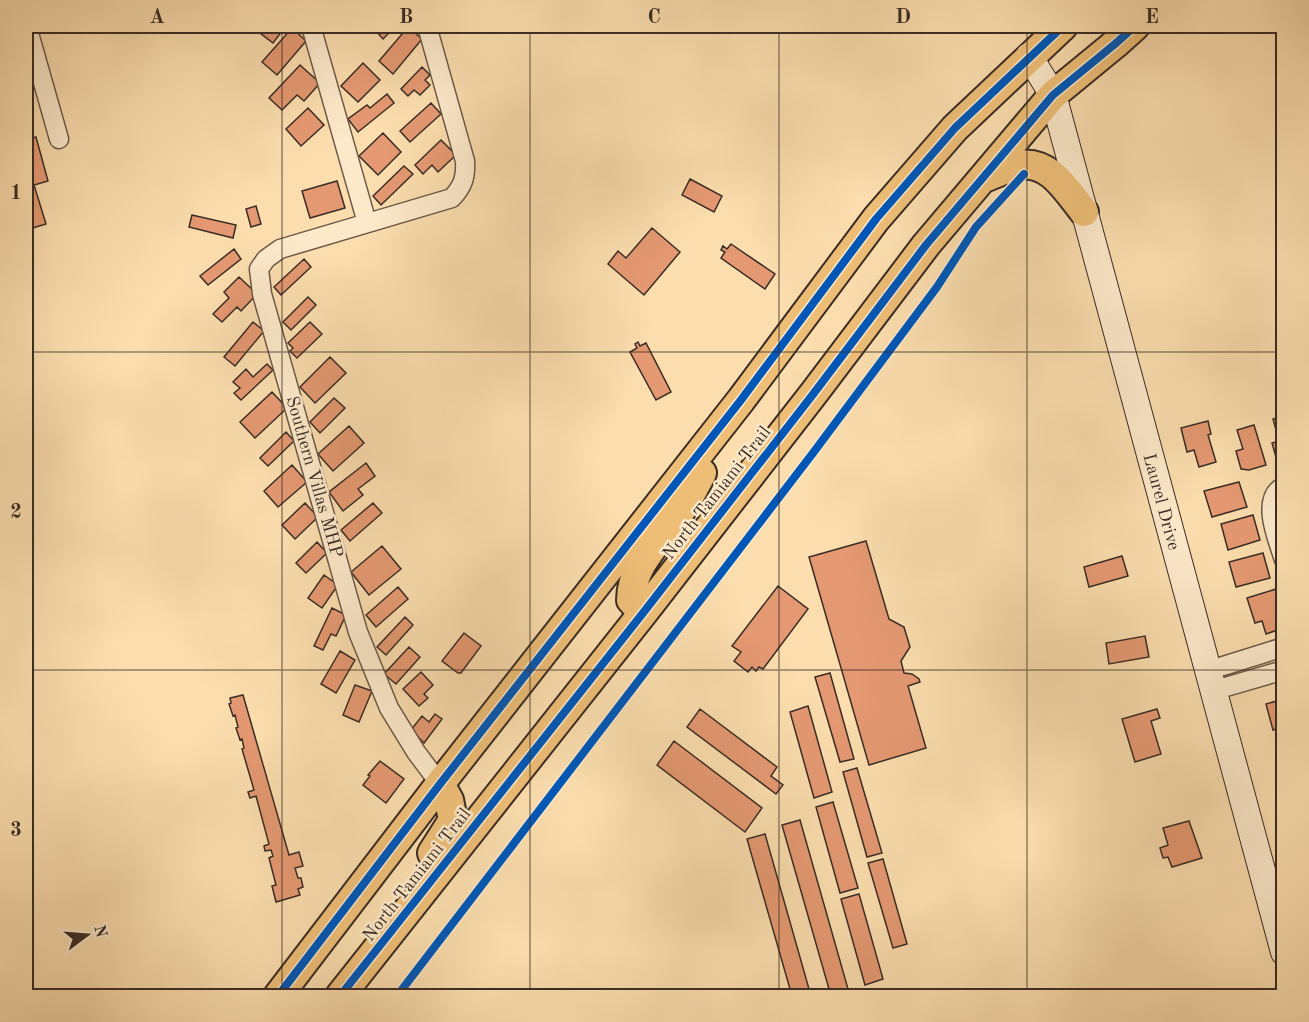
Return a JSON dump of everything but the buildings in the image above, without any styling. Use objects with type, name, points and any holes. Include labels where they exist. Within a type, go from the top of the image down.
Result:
[{"type":"main road","name":"North Tamiami Trail","points":[[278,996],[440,784],[741,400],[876,219],[955,128],[1063,26]]},
{"type":"main road","name":"North Tamiami Trail","points":[[340,996],[643,613],[926,245],[1053,95],[1136,26]]},
{"type":"main road","points":[[984,178],[1020,165],[1043,167],[1056,177],[1084,212]]},
{"type":"main road","points":[[643,613],[631,600],[631,592],[640,565],[684,507],[741,400]]},
{"type":"main road","points":[[370,958],[385,917],[453,820],[449,800],[440,784]]},
{"type":"street","points":[[311,26],[367,223]]},
{"type":"street","name":"Southern Villas MHP","points":[[427,26],[465,161],[466,176],[461,188],[452,198],[280,249],[259,269],[262,294],[358,632],[389,708],[416,752],[440,784]]},
{"type":"street","points":[[27,29],[59,139]]},
{"type":"street","name":"Laurel Drive","points":[[1029,56],[1053,95],[1284,952]]},
{"type":"street","points":[[1284,486],[1280,487],[1271,500],[1271,515],[1284,560]]},
{"type":"street","points":[[1210,681],[1284,647]]},
{"type":"street","points":[[1210,681],[1284,670]]},
{"type":"cycle path","points":[[278,996],[440,784],[741,400],[876,219],[955,128],[1063,26]]},
{"type":"cycle path","points":[[340,996],[643,613],[926,245],[1053,95],[1135,26]]},
{"type":"cycle path","points":[[397,996],[813,453],[937,287],[976,227],[1024,174]]}]
